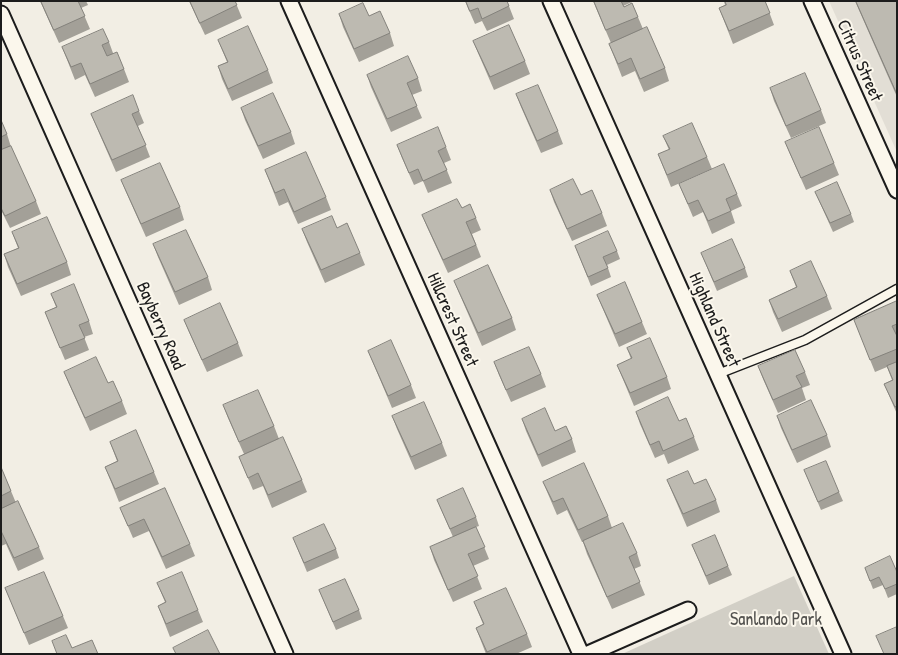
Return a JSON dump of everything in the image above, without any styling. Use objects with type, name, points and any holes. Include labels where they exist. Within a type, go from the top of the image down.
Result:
[{"type":"street","name":"Hillcrest Street","points":[[289,1],[581,654]]},
{"type":"street","name":"Highland Street","points":[[550,1],[843,654]]},
{"type":"street","name":"Citrus Street","points":[[812,1],[897,190]]},
{"type":"street","name":"Bayberry Road","points":[[1,14],[285,654]]},
{"type":"street","points":[[588,654],[688,610]]},
{"type":"lane","points":[[718,374],[806,340],[897,289]]},
{"type":"shaded area","points":[[829,1],[897,1],[897,152]]},
{"type":"green space","name":"Sanlando Park","points":[[794,576],[829,654],[622,654]]},
{"type":"building","points":[[41,1],[78,1],[85,16],[54,30]]},
{"type":"building","points":[[190,1],[235,1],[237,5],[200,23]]},
{"type":"building","points":[[466,1],[507,1],[509,6],[482,19],[478,8],[470,11]]},
{"type":"building","points":[[594,1],[621,1],[624,7],[632,3],[638,17],[606,30]]},
{"type":"building","points":[[725,1],[765,1],[770,13],[729,31],[719,8],[726,5]]},
{"type":"building","points":[[856,1],[897,1],[897,94]]},
{"type":"building","points":[[363,3],[369,16],[380,11],[390,33],[354,49],[339,14]]},
{"type":"building","points":[[509,25],[525,61],[490,77],[473,41]]},
{"type":"building","points":[[248,26],[268,70],[228,89],[218,66],[228,62],[218,40]]},
{"type":"building","points":[[647,27],[665,68],[640,79],[631,58],[618,64],[609,44]]},
{"type":"building","points":[[103,29],[109,42],[102,45],[107,56],[117,52],[124,69],[90,84],[81,63],[71,67],[62,47]]},
{"type":"building","points":[[408,56],[418,78],[407,83],[417,106],[387,119],[367,75]]},
{"type":"building","points":[[805,73],[821,110],[786,126],[770,88]]},
{"type":"building","points":[[538,85],[558,131],[537,141],[516,94]]},
{"type":"building","points":[[273,93],[291,132],[258,146],[241,108]]},
{"type":"building","points":[[133,95],[139,111],[132,114],[146,145],[112,160],[91,114]]},
{"type":"building","points":[[1,120],[7,134],[1,137]]},
{"type":"building","points":[[692,123],[707,157],[667,175],[658,154],[670,149],[663,136]]},
{"type":"building","points":[[438,127],[446,147],[438,151],[447,170],[423,181],[418,169],[409,173],[397,145]]},
{"type":"building","points":[[819,127],[834,163],[801,178],[785,142]]},
{"type":"building","points":[[11,146],[36,201],[5,216],[1,208],[1,150]]},
{"type":"building","points":[[306,152],[326,197],[294,212],[284,189],[275,193],[265,170]]},
{"type":"building","points":[[160,163],[180,207],[141,224],[121,180]]},
{"type":"building","points":[[724,164],[737,194],[726,199],[731,211],[708,221],[698,200],[688,204],[679,184]]},
{"type":"building","points":[[573,179],[581,195],[592,190],[602,213],[567,229],[550,190]]},
{"type":"building","points":[[837,182],[851,214],[830,223],[815,192]]},
{"type":"building","points":[[457,199],[462,208],[470,204],[476,218],[466,222],[476,245],[443,260],[422,215]]},
{"type":"building","points":[[332,216],[337,228],[347,223],[360,253],[321,270],[302,229]]},
{"type":"building","points":[[47,217],[67,262],[17,284],[4,254],[19,248],[12,232]]},
{"type":"building","points":[[186,230],[208,277],[175,292],[153,244]]},
{"type":"building","points":[[608,231],[617,251],[603,257],[608,268],[588,277],[575,246]]},
{"type":"building","points":[[732,239],[745,268],[714,282],[701,253]]},
{"type":"building","points":[[811,261],[827,296],[778,319],[769,300],[797,287],[790,271]]},
{"type":"building","points":[[488,265],[512,318],[478,333],[454,281]]},
{"type":"building","points":[[625,282],[642,322],[615,334],[597,295]]},
{"type":"building","points":[[74,284],[89,321],[79,325],[85,338],[60,348],[45,312],[57,307],[51,294]]},
{"type":"building","points":[[897,301],[897,324],[892,326],[897,336],[897,349],[870,360],[854,320]]},
{"type":"building","points":[[220,303],[238,343],[202,360],[184,320]]},
{"type":"building","points":[[650,338],[667,377],[630,393],[617,365],[632,358],[627,348]]},
{"type":"building","points":[[391,340],[411,385],[388,396],[368,351]]},
{"type":"building","points":[[529,347],[541,374],[506,390],[494,362]]},
{"type":"building","points":[[795,350],[805,372],[796,376],[802,387],[773,400],[758,366]]},
{"type":"building","points":[[96,357],[108,383],[113,381],[122,401],[85,418],[64,372]]},
{"type":"building","points":[[897,362],[897,406],[895,407],[884,384],[893,380],[887,366]]},
{"type":"building","points":[[258,390],[274,426],[239,442],[223,405]]},
{"type":"building","points":[[668,397],[679,421],[686,418],[694,437],[663,451],[659,441],[650,445],[636,412]]},
{"type":"building","points":[[811,400],[827,435],[792,450],[777,416]]},
{"type":"building","points":[[424,402],[442,443],[411,457],[392,416]]},
{"type":"building","points":[[545,408],[555,431],[566,426],[572,439],[538,455],[522,419]]},
{"type":"building","points":[[136,430],[154,472],[115,489],[105,467],[118,461],[110,442]]},
{"type":"building","points":[[283,437],[302,480],[268,495],[258,473],[248,478],[239,457]]},
{"type":"building","points":[[826,461],[839,492],[818,502],[804,470]]},
{"type":"building","points":[[584,463],[608,516],[578,530],[563,498],[553,502],[543,482]]},
{"type":"building","points":[[1,467],[11,491],[1,496]]},
{"type":"building","points":[[688,471],[694,484],[706,479],[716,500],[683,514],[667,480]]},
{"type":"building","points":[[165,488],[190,544],[162,557],[144,519],[128,526],[120,508]]},
{"type":"building","points":[[463,488],[476,517],[450,529],[437,500]]},
{"type":"building","points":[[18,501],[39,547],[14,558],[1,531],[1,509]]},
{"type":"building","points":[[623,523],[637,553],[629,557],[640,582],[607,597],[583,541]]},
{"type":"building","points":[[324,524],[336,549],[304,563],[293,538]]},
{"type":"building","points":[[476,527],[485,547],[468,554],[478,576],[448,590],[430,547]]},
{"type":"building","points":[[715,535],[728,566],[706,576],[692,545]]},
{"type":"building","points":[[890,556],[897,572],[897,584],[885,589],[879,577],[870,581],[865,568]]},
{"type":"building","points":[[44,572],[63,616],[24,633],[5,588]]},
{"type":"building","points":[[182,572],[198,610],[166,624],[158,606],[166,602],[157,583]]},
{"type":"building","points":[[345,579],[359,610],[333,622],[319,590]]},
{"type":"building","points":[[506,588],[527,634],[487,652],[476,628],[484,624],[474,602]]},
{"type":"building","points":[[897,627],[897,654],[884,654],[876,636]]},
{"type":"building","points":[[208,630],[220,654],[176,654],[173,648]]},
{"type":"building","points":[[66,635],[72,648],[92,640],[98,654],[57,654],[52,641]]}]
